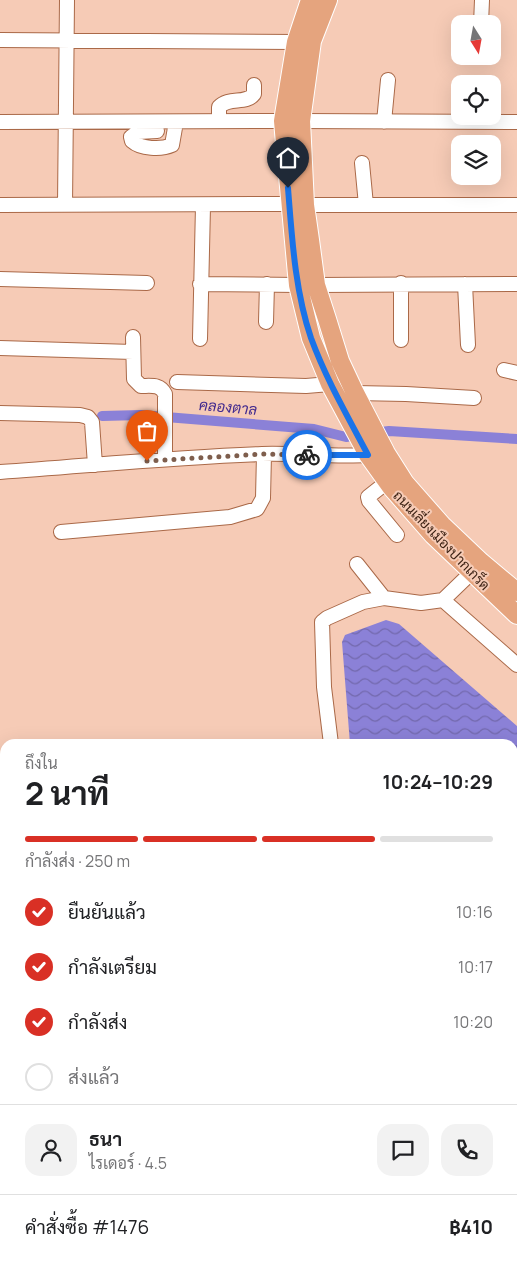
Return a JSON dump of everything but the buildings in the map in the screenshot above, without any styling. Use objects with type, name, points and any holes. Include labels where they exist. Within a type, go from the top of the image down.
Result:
[{"type":"main road","name":"ถนนเลี่ยงเมืองปากเกร็ด","points":[[310,0],[296,42],[292,121],[297,205],[298,285],[311,338],[330,384],[368,455],[387,482],[433,535],[517,615]]},
{"type":"main road","name":"ถนนเลี่ยงเมืองปากเกร็ด","points":[[292,121],[312,41],[328,0]]},
{"type":"main road","name":"ถนนเลี่ยงเมืองปากเกร็ด","points":[[297,205],[316,285],[340,361],[386,453],[405,483],[442,525],[481,562],[517,592]]},
{"type":"street","points":[[65,204],[67,0]]},
{"type":"street","points":[[481,15],[482,0]]},
{"type":"street","points":[[0,40],[296,42]]},
{"type":"street","points":[[384,122],[388,80]]},
{"type":"street","points":[[219,121],[220,107],[223,103],[253,97],[254,85]]},
{"type":"street","points":[[0,122],[176,126],[219,121],[517,122]]},
{"type":"street","points":[[362,163],[366,205]]},
{"type":"street","points":[[0,205],[517,204]]},
{"type":"street","points":[[200,339],[203,206]]},
{"type":"street","points":[[0,279],[147,283]]},
{"type":"street","points":[[316,285],[401,283],[517,284]]},
{"type":"street","points":[[401,283],[401,340]]},
{"type":"street","points":[[200,284],[298,285]]},
{"type":"street","points":[[266,322],[267,284]]},
{"type":"street","points":[[465,284],[468,344]]},
{"type":"street","points":[[133,337],[132,374],[136,382],[141,386],[157,386],[165,394],[165,459]]},
{"type":"street","points":[[0,348],[133,352]]},
{"type":"street","points":[[177,382],[306,386],[330,384]]},
{"type":"street","points":[[355,393],[474,398]]},
{"type":"street","points":[[0,413],[80,415],[88,417],[92,422],[95,465]]},
{"type":"street","points":[[61,532],[230,517],[257,509],[263,498],[264,454]]},
{"type":"street","points":[[0,472],[165,459],[264,454],[368,455]]},
{"type":"street","points":[[387,482],[368,497],[369,501],[397,535]]},
{"type":"street","points":[[357,564],[384,598]]},
{"type":"street","points":[[330,739],[324,687],[322,622],[363,602],[384,598],[421,603],[443,600],[471,573]]},
{"type":"street","points":[[443,600],[517,666]]},
{"type":"water","points":[[386,620],[399,624],[517,726],[517,739],[350,739],[342,642],[345,635]]},
{"type":"waterway","name":"คลองตาล","points":[[102,416],[141,415],[314,429],[346,437],[352,436]]},
{"type":"waterway","name":"คลองตาล","points":[[381,432],[517,439]]},
{"type":"way so far","points":[[147,461],[264,454],[307,455]]},
{"type":"route","points":[[288,188],[298,285],[311,338],[330,384],[368,455],[307,455]]}]
